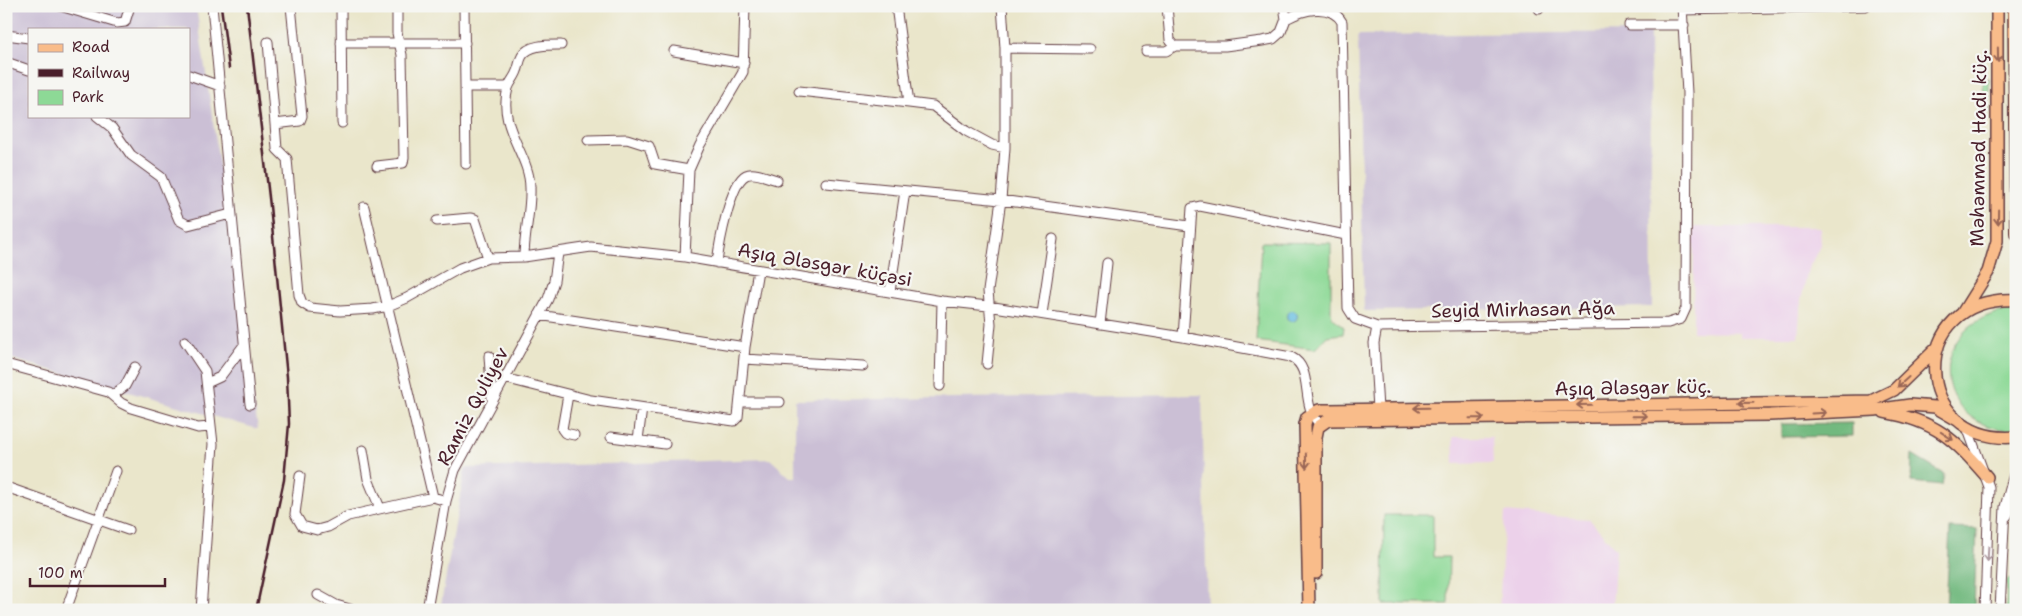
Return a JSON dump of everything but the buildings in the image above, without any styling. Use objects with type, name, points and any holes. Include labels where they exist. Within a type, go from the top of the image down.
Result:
[{"type":"main road","name":"Məhəmməd Hadi küç.","points":[[1938,347],[1944,334],[1963,312],[1988,272],[1997,241],[1997,6]]},
{"type":"main road","name":"Məhəmməd Hadi küç.","points":[[2014,6],[2016,233]]},
{"type":"main road","points":[[1963,312],[1978,304],[1997,299],[2016,300]]},
{"type":"main road","points":[[1938,347],[1934,363],[1937,387],[1948,409],[1963,424]]},
{"type":"main road","name":"Aşıq Ələsgər küç.","points":[[1322,423],[1333,419],[1378,414],[1870,401],[1894,390],[1938,347]]},
{"type":"main road","name":"Aşıq Ələsgər küç.","points":[[1310,414],[1323,410],[1378,414],[1764,415],[1875,410],[1910,404],[1935,407],[1963,424],[1990,436],[2016,437]]},
{"type":"main road","points":[[1875,410],[1904,415],[1926,423],[1953,440],[1987,477]]},
{"type":"main road","points":[[1309,610],[1305,430],[1307,417],[1310,414]]},
{"type":"main road","points":[[1316,610],[1316,437],[1322,423]]},
{"type":"street","points":[[60,6],[118,23],[125,22],[130,6]]},
{"type":"street","points":[[212,6],[231,214],[241,288],[250,404]]},
{"type":"street","points":[[268,42],[275,124],[300,121],[302,116],[291,6]]},
{"type":"street","points":[[341,6],[342,123]]},
{"type":"street","points":[[377,166],[398,165],[403,163],[404,157],[402,55],[397,33],[397,6]]},
{"type":"street","points":[[464,6],[466,164]]},
{"type":"street","points":[[685,257],[690,170],[700,145],[743,72],[745,6]]},
{"type":"street","points":[[896,6],[908,103]]},
{"type":"street","points":[[987,364],[991,324],[988,306],[989,283],[1002,200],[1005,148],[1005,48],[1002,6]]},
{"type":"street","points":[[1167,6],[1170,40],[1175,46]]},
{"type":"street","points":[[1146,51],[1166,51],[1175,46],[1225,46],[1274,38],[1281,32],[1286,19],[1284,6]]},
{"type":"street","name":"Seyid Mirhəsən Ağa","points":[[1286,19],[1310,10],[1328,10],[1338,14],[1342,22],[1348,308],[1355,319],[1377,327],[1668,324],[1681,319],[1685,314],[1686,298],[1687,126],[1682,8],[1866,6]]},
{"type":"street","points":[[1629,25],[1684,25]]},
{"type":"street","points":[[6,35],[28,38]]},
{"type":"street","points":[[341,43],[465,43]]},
{"type":"street","points":[[524,257],[524,238],[530,188],[507,122],[508,87],[517,73],[522,56],[531,49],[544,45],[561,45]]},
{"type":"street","points":[[1005,48],[1090,50]]},
{"type":"street","points":[[674,51],[744,63]]},
{"type":"street","points":[[6,62],[28,70]]},
{"type":"street","points":[[190,75],[220,86]]},
{"type":"street","points":[[465,87],[508,87]]},
{"type":"street","points":[[799,91],[933,106],[966,130],[992,145],[1005,148]]},
{"type":"street","points":[[100,118],[112,128],[131,155],[161,177],[179,220],[188,225],[231,214]]},
{"type":"street","name":"Aşıq Ələsgər küçəsi","points":[[275,124],[277,149],[287,159],[297,287],[302,303],[310,308],[340,311],[388,306],[460,268],[488,258],[524,257],[591,247],[685,257],[942,301],[1042,314],[1282,355],[1296,360],[1303,371],[1310,414]]},
{"type":"street","points":[[588,140],[638,141],[649,146],[655,164],[690,170]]},
{"type":"street","points":[[717,263],[724,220],[740,181],[745,175],[751,174],[776,180]]},
{"type":"street","points":[[826,183],[1002,200],[1189,226]]},
{"type":"street","points":[[890,292],[905,191]]},
{"type":"street","points":[[1183,337],[1189,226],[1192,208],[1200,206],[1346,235]]},
{"type":"street","points":[[364,207],[433,497]]},
{"type":"street","points":[[437,221],[475,219],[488,258]]},
{"type":"street","points":[[1042,314],[1053,239]]},
{"type":"street","name":"Ramiz Quliyev","points":[[427,610],[446,500],[463,453],[539,315],[554,280],[558,253]]},
{"type":"street","points":[[1100,324],[1107,264]]},
{"type":"street","points":[[504,378],[568,395],[734,421],[738,417],[745,347],[758,270]]},
{"type":"street","points":[[940,386],[942,301]]},
{"type":"street","points":[[539,315],[745,347]]},
{"type":"street","points":[[1377,327],[1374,343],[1378,414]]},
{"type":"street","points":[[185,341],[205,371],[213,444],[201,610]]},
{"type":"street","points":[[207,383],[220,377],[244,345]]},
{"type":"street","points":[[488,356],[492,400]]},
{"type":"street","points":[[744,359],[862,366]]},
{"type":"street","points":[[6,364],[113,395],[121,403],[131,408],[198,428],[210,427]]},
{"type":"street","points":[[113,395],[125,386],[134,366]]},
{"type":"street","points":[[568,395],[562,429],[565,433],[574,436]]},
{"type":"street","points":[[740,402],[780,402]]},
{"type":"street","points":[[638,440],[642,408]]},
{"type":"street","points":[[1310,414],[1322,423]]},
{"type":"street","points":[[1963,424],[1987,477],[1990,506],[1985,610]]},
{"type":"street","points":[[611,437],[665,444]]},
{"type":"street","points":[[363,450],[368,479],[380,508]]},
{"type":"street","points":[[2000,610],[2004,523],[2009,488],[2016,467]]},
{"type":"street","points":[[66,610],[116,471]]},
{"type":"street","points":[[300,476],[294,514],[302,526],[317,530],[328,527],[348,516],[380,508],[433,497],[446,500]]},
{"type":"street","points":[[6,488],[128,530]]},
{"type":"street","points":[[2004,523],[2016,498]]},
{"type":"street","points":[[318,595],[336,605],[353,610]]},
{"type":"shaded area","points":[[6,6],[196,6],[258,429],[6,357]]},
{"type":"shaded area","points":[[1650,32],[1652,307],[1364,311],[1358,35]]},
{"type":"shaded area","points":[[1694,227],[1820,227],[1821,245],[1808,269],[1801,300],[1798,337],[1740,337],[1740,333],[1693,332]]},
{"type":"shaded area","points":[[1202,395],[1207,610],[440,610],[465,468],[770,459],[790,477],[795,477],[795,400]]},
{"type":"shaded area","points":[[1453,437],[1492,437],[1493,463],[1454,464]]},
{"type":"shaded area","points":[[1505,512],[1589,519],[1616,549],[1612,610],[1499,610]]},
{"type":"green space","points":[[1989,78],[1989,112],[1984,109],[1983,81]]},
{"type":"green space","points":[[1261,242],[1331,243],[1331,312],[1332,317],[1344,327],[1343,334],[1327,336],[1315,349],[1256,341]]},
{"type":"green space","points":[[2005,311],[2016,312],[2016,430],[1988,426],[1968,414],[1954,397],[1949,377],[1951,356],[1960,336],[1979,321]]},
{"type":"green space","points":[[1852,423],[1852,436],[1781,437],[1781,424]]},
{"type":"green space","points":[[1912,455],[1944,474],[1942,485],[1911,482]]},
{"type":"green space","points":[[1384,515],[1433,515],[1433,557],[1449,557],[1448,604],[1383,604]]},
{"type":"green space","points":[[1950,528],[1977,529],[1974,610],[1946,610]]},
{"type":"green space","points":[[2010,578],[2013,581],[2012,610],[2006,610],[2007,580]]},
{"type":"water","points":[[1290,311],[1294,311],[1297,316],[1296,320],[1290,321],[1287,318],[1287,314]]},
{"type":"railway","points":[[221,6],[229,68]]},
{"type":"railway","points":[[247,6],[270,206],[287,377],[289,424],[284,480],[256,610]]}]
